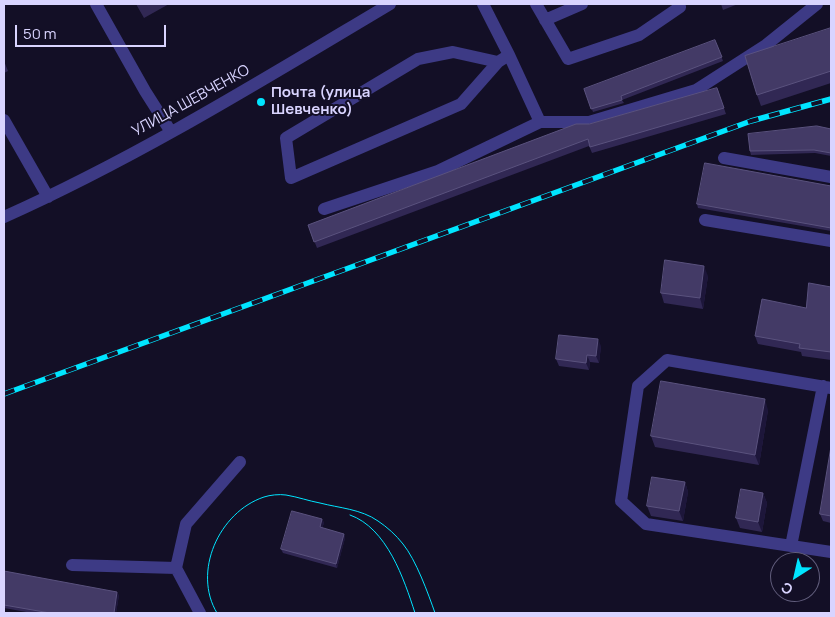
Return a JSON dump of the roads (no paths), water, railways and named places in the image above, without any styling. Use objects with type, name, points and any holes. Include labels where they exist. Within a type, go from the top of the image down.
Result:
[{"type":"street","points":[[96,4],[170,132]]},
{"type":"street","name":"УЛИЦА ШЕВЧЕНКО","points":[[4,217],[48,197],[201,116],[390,4]]},
{"type":"street","points":[[483,4],[504,59],[540,122]]},
{"type":"street","points":[[536,4],[568,59],[639,35],[680,8],[679,4]]},
{"type":"street","points":[[545,20],[582,4]]},
{"type":"street","points":[[324,209],[438,171],[540,122],[589,122],[696,90],[766,45],[817,4]]},
{"type":"street","points":[[453,52],[504,59],[461,104],[291,178],[286,138],[418,59],[453,52]]},
{"type":"street","points":[[4,120],[48,197]]},
{"type":"street","points":[[724,158],[831,177]]},
{"type":"street","points":[[705,220],[831,241]]},
{"type":"street","points":[[791,546],[827,387],[667,360],[638,386],[621,501],[646,524],[791,546],[831,552]]},
{"type":"street","points":[[200,613],[176,568],[186,524],[240,462]]},
{"type":"street","points":[[72,565],[176,568]]},
{"type":"tram line","points":[[217,613],[210,597],[207,580],[209,562],[214,545],[223,529],[234,516],[248,505],[272,495],[290,496],[357,511],[385,526],[408,551],[421,577],[435,613]]},
{"type":"tram line","points":[[350,515],[374,531],[384,543],[399,570],[415,613]]},
{"type":"railway","points":[[4,394],[751,121],[831,99]]},
{"type":"place","name":"Почта (улица Шевченко)","points":[[261,102]]}]
